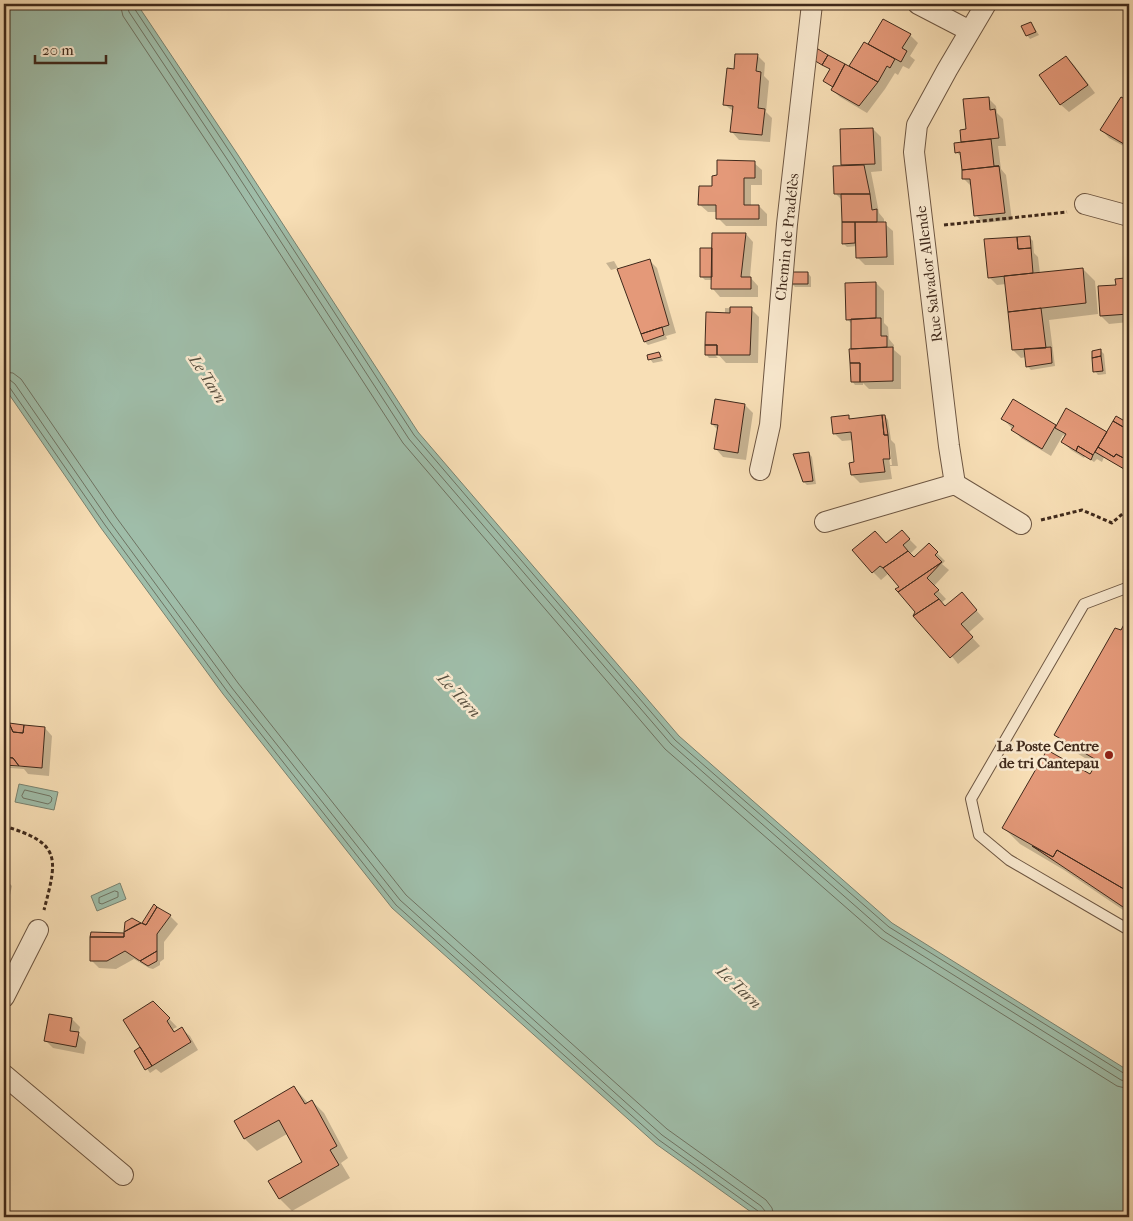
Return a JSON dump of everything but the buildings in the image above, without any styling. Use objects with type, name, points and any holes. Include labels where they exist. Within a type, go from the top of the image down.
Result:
[{"type":"street","name":"Chemin de Pradélès","points":[[760,470],[770,425],[787,224],[812,4]]},
{"type":"street","points":[[918,4],[970,30]]},
{"type":"street","name":"Rue Salvador Allende","points":[[955,484],[914,152],[917,126],[986,4]]},
{"type":"street","points":[[1085,204],[1129,216]]},
{"type":"street","points":[[825,522],[955,484],[1021,524]]},
{"type":"street","points":[[4,997],[38,930]]},
{"type":"street","points":[[4,1075],[123,1175]]},
{"type":"lane","points":[[1129,587],[1084,604],[971,799],[979,835],[1009,860],[1129,930]]},
{"type":"path","points":[[923,227],[1064,213],[1085,204]]},
{"type":"path","points":[[1021,524],[1082,510],[1112,523],[1129,508]]},
{"type":"path","points":[[4,826],[34,836],[45,844],[52,859],[52,874],[38,930]]},
{"type":"water","name":"Le Tarn","points":[[4,4],[137,4],[238,155],[418,432],[679,736],[892,923],[1129,1071],[1129,1217],[758,1217],[656,1144],[392,908],[223,694],[101,528],[4,387]]},
{"type":"water","points":[[19,784],[58,792],[54,810],[15,802]]},
{"type":"water","points":[[120,883],[126,899],[97,911],[91,896]]},
{"type":"place","name":"La Poste Centre de tri Cantepau","points":[[1109,755]]}]
